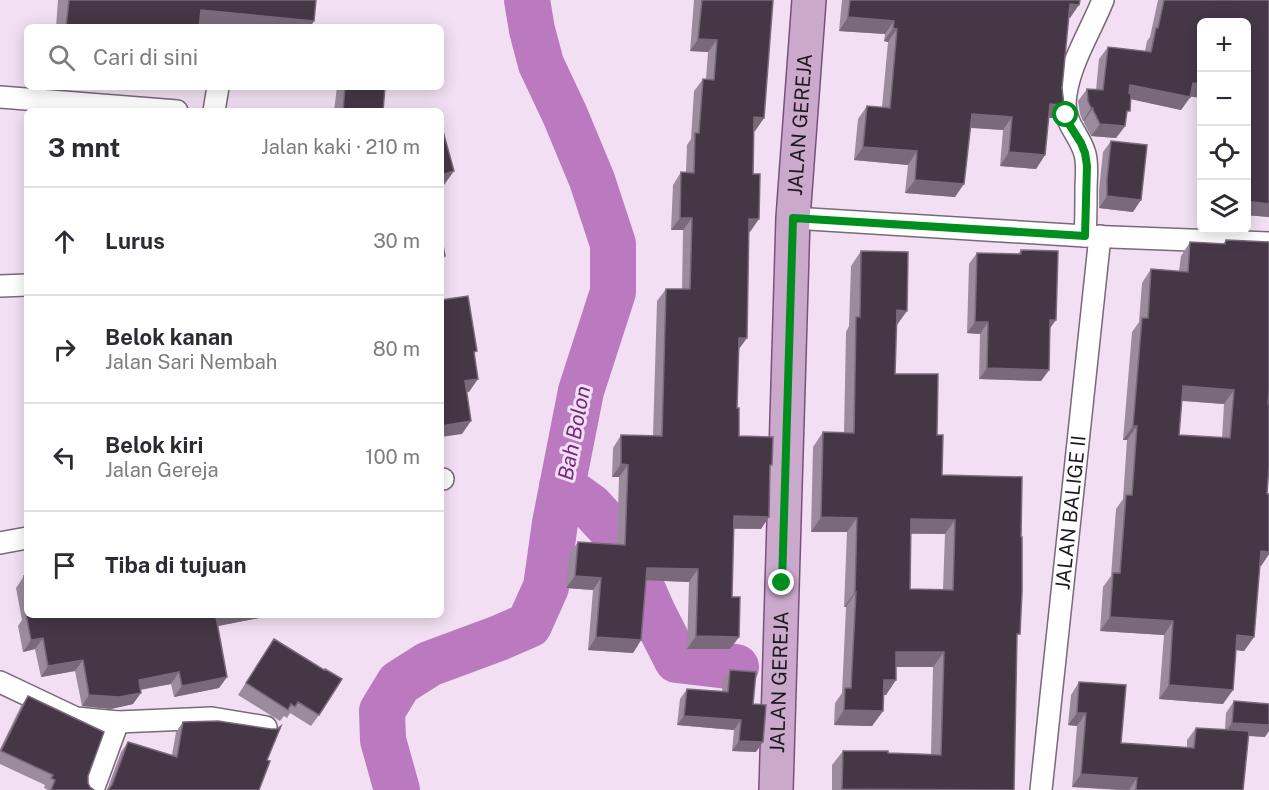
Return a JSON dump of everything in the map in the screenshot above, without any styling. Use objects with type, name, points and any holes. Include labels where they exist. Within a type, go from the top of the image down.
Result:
[{"type":"main road","name":"JALAN GEREJA","points":[[776,790],[793,218],[809,0]]},
{"type":"street","name":"JALAN BALIGE II","points":[[1041,790],[1093,236],[1085,153],[1069,124],[1065,103],[1075,62],[1103,0]]},
{"type":"street","points":[[214,108],[218,90]]},
{"type":"street","points":[[0,97],[139,108]]},
{"type":"street","points":[[793,218],[1093,236],[1269,243]]},
{"type":"street","points":[[0,286],[24,285]]},
{"type":"street","points":[[0,543],[24,539]]},
{"type":"street","points":[[0,682],[76,718],[118,722],[212,718],[266,726]]},
{"type":"street","points":[[93,790],[118,722]]},
{"type":"building","points":[[69,0],[316,0],[314,21],[201,10],[199,24],[66,24]]},
{"type":"building","points":[[702,0],[773,0],[764,118],[754,117],[753,174],[760,174],[759,219],[749,219],[747,338],[739,338],[737,408],[739,408],[739,436],[773,437],[769,517],[734,516],[732,597],[740,597],[739,637],[696,636],[698,569],[647,568],[641,640],[596,637],[601,578],[575,576],[578,542],[625,545],[628,465],[621,464],[621,435],[662,436],[666,289],[690,289],[692,218],[680,218],[681,172],[694,173],[695,133],[699,133],[703,79],[714,80],[717,40],[698,39]]},
{"type":"building","points":[[850,0],[1080,0],[1079,5],[1070,4],[1062,88],[1064,105],[1050,104],[1045,155],[1009,152],[1012,117],[972,114],[964,184],[915,180],[917,151],[863,147],[867,106],[890,108],[897,29],[893,28],[894,21],[848,17]]},
{"type":"building","points":[[1164,0],[1269,0],[1269,204],[1251,202],[1251,18],[1197,18],[1197,83],[1193,83],[1190,97],[1130,85],[1130,111],[1127,111],[1125,126],[1100,124],[1088,101],[1087,89],[1103,90],[1108,47],[1151,52],[1156,28],[1158,28]]},
{"type":"building","points":[[345,90],[385,90],[383,108],[343,108]]},
{"type":"building","points":[[444,135],[454,171],[444,174]]},
{"type":"building","points":[[1111,141],[1147,145],[1141,200],[1107,196]]},
{"type":"building","points":[[1226,240],[1269,242],[1267,494],[1269,494],[1269,552],[1261,551],[1254,637],[1237,635],[1233,690],[1169,685],[1173,621],[1110,617],[1113,573],[1120,573],[1126,495],[1132,495],[1137,426],[1133,426],[1142,318],[1148,318],[1151,269],[1188,272],[1190,242],[1225,244]],"holes":[[[1183,386],[1234,390],[1230,438],[1179,435]]]},
{"type":"building","points":[[1021,250],[1058,251],[1056,320],[1050,320],[1049,370],[987,368],[988,322],[975,322],[977,253],[1021,254]]},
{"type":"building","points":[[861,251],[908,252],[907,311],[897,310],[895,374],[938,374],[937,435],[943,435],[942,475],[1022,477],[1022,591],[1020,634],[1017,634],[1014,790],[842,789],[843,751],[888,751],[888,753],[941,755],[944,652],[896,652],[896,680],[884,680],[883,711],[844,710],[845,688],[851,688],[857,518],[821,517],[823,432],[854,433],[856,317],[860,317]],"holes":[[[911,519],[955,520],[953,590],[910,589]]]},
{"type":"building","points":[[468,296],[477,351],[474,352],[478,379],[465,381],[471,421],[444,426],[444,300]]},
{"type":"building","points":[[27,618],[216,618],[227,677],[182,686],[179,672],[139,680],[141,693],[119,697],[89,695],[83,660],[48,666],[43,638],[31,640]]},
{"type":"building","points":[[274,639],[342,679],[319,715],[298,702],[295,707],[291,704],[288,710],[246,683]]},
{"type":"building","points":[[730,670],[756,672],[753,704],[766,705],[763,742],[739,741],[741,720],[684,716],[687,689],[728,692]]},
{"type":"building","points":[[1079,682],[1126,685],[1121,743],[1194,748],[1196,728],[1249,731],[1243,790],[1136,790],[1137,778],[1081,774],[1086,713],[1077,713]]},
{"type":"building","points":[[28,696],[104,732],[88,776],[88,783],[94,790],[51,790],[55,780],[51,778],[53,775],[1,751]]},
{"type":"building","points":[[1234,701],[1269,704],[1269,725],[1232,723]]},
{"type":"building","points":[[218,721],[271,729],[281,726],[267,760],[270,761],[259,790],[108,790],[128,742],[177,757],[183,722]]},
{"type":"waterway","name":"Bah Bolon","points":[[397,790],[383,740],[382,711],[399,683],[429,664],[529,625],[546,587],[555,523],[581,391],[613,292],[613,244],[592,180],[541,64],[527,0]]},
{"type":"waterway","points":[[562,486],[591,507],[621,540],[653,613],[677,660],[736,667]]},
{"type":"route","points":[[782,583],[793,218],[1085,236],[1087,166],[1085,153],[1066,115]]}]
